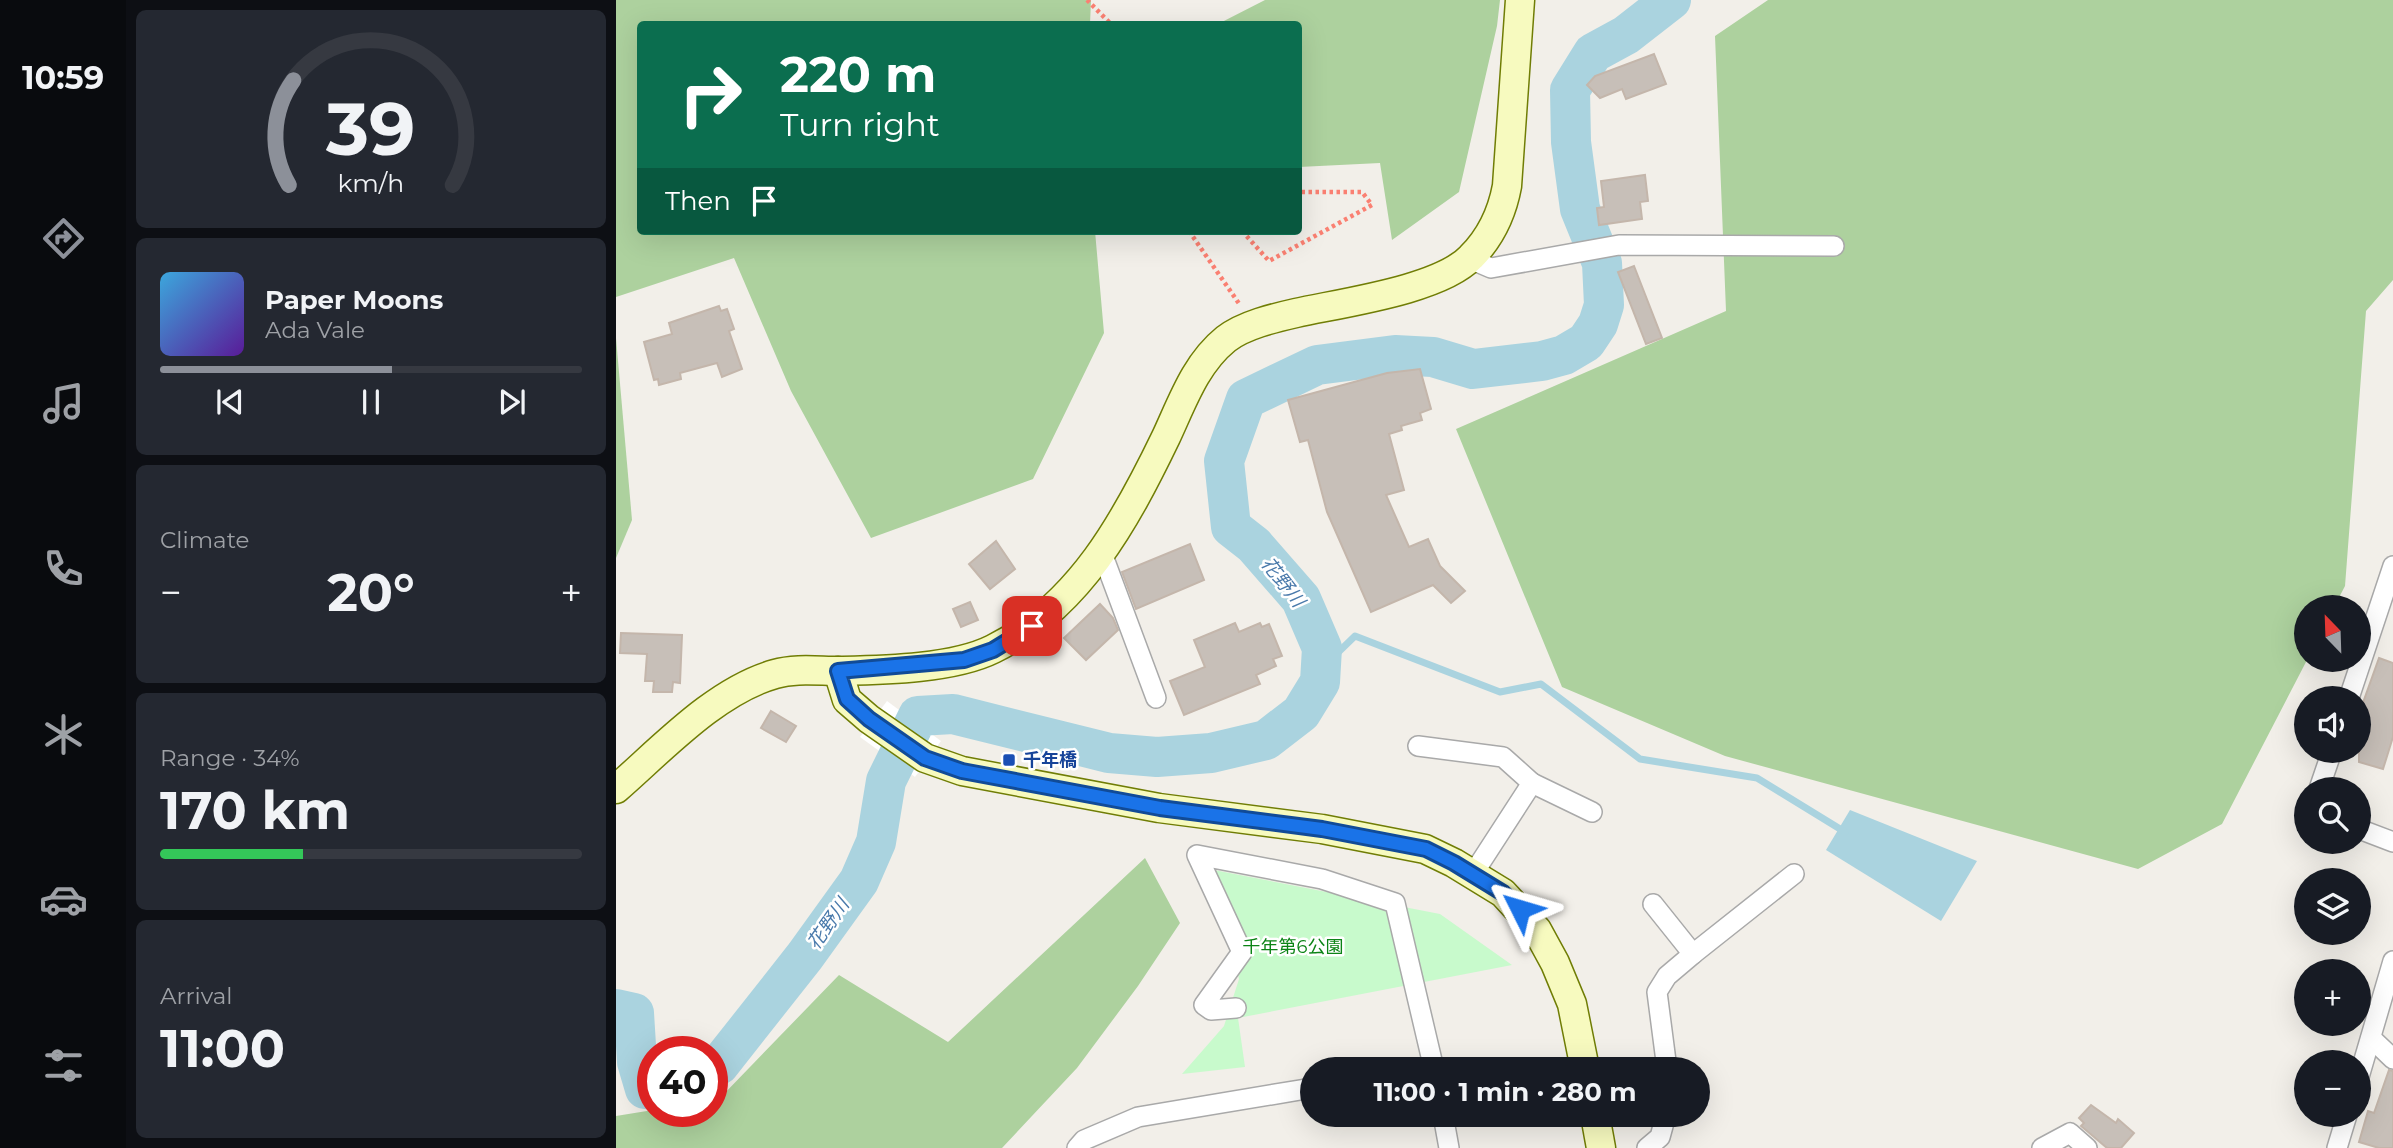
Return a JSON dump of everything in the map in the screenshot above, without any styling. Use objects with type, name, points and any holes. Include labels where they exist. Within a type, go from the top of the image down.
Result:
[{"type":"street","points":[[616,789],[733,692],[776,674],[964,660],[993,650],[1032,626],[1055,606],[1102,553],[1142,488],[1198,369],[1212,351],[1229,336],[1281,316],[1408,288],[1444,276],[1470,259],[1489,235],[1502,209],[1507,186],[1520,0]]},
{"type":"street","points":[[1470,259],[1491,268],[1619,245],[1834,246]]},
{"type":"street","points":[[1102,553],[1156,698]]},
{"type":"street","points":[[2354,686],[2389,595],[2393,566]]},
{"type":"street","points":[[838,671],[847,699],[869,719],[925,758],[962,771],[1160,808],[1322,829],[1426,849],[1503,893],[1537,930],[1555,962],[1572,1004],[1583,1057]]},
{"type":"street","points":[[1418,746],[1503,757],[1532,783],[1592,812]]},
{"type":"street","points":[[1473,874],[1532,783]]},
{"type":"street","points":[[2371,834],[2393,842]]},
{"type":"street","points":[[1236,1008],[1211,1010],[1203,1005],[1242,952],[1197,855],[1322,879],[1395,903],[1431,1057]]},
{"type":"street","points":[[1665,1057],[1657,992],[1667,976],[1794,874]]},
{"type":"street","points":[[1653,904],[1693,954]]},
{"type":"street","points":[[2367,1050],[2391,972]]},
{"type":"street","points":[[2371,1038],[2393,1059]]},
{"type":"street","points":[[1077,1148],[1084,1140],[1138,1117],[1300,1090]]},
{"type":"street","points":[[1445,1127],[1449,1148]]},
{"type":"street","points":[[1597,1127],[1601,1148]]},
{"type":"street","points":[[1647,1148],[1660,1137],[1663,1127]]},
{"type":"street","points":[[2337,1148],[2343,1127]]},
{"type":"street","points":[[2042,1148],[2070,1133],[2087,1148]]},
{"type":"path","points":[[1087,0],[1108,21]]},
{"type":"path","points":[[1246,235],[1269,261],[1372,205],[1362,192],[1302,192]]},
{"type":"path","points":[[1192,235],[1254,326]]},
{"type":"green space","points":[[616,0],[1091,0],[1090,21],[637,21],[637,235],[1095,235],[1104,333],[1033,479],[871,538],[791,391],[734,258],[616,297]]},
{"type":"green space","points":[[1265,0],[1500,0],[1497,26],[1459,192],[1392,240],[1380,163],[1302,167],[1302,21],[1224,21]]},
{"type":"green space","points":[[1768,0],[2393,0],[2393,280],[2366,311],[2345,586],[2340,595],[2294,595],[2294,672],[2301,672],[2222,824],[2138,869],[1725,756],[1562,687],[1456,429],[1726,311],[1715,36]]},
{"type":"green space","points":[[616,338],[632,520],[616,558]]},
{"type":"green space","points":[[1145,858],[1180,923],[1138,986],[1077,1068],[1002,1148],[616,1148],[616,1116],[637,1113],[637,1127],[728,1127],[728,1090],[839,975],[948,1042]]},
{"type":"green space","name":"千年第6公園","points":[[1214,870],[1440,914],[1512,965],[1238,1018],[1245,1067],[1182,1074],[1224,1026],[1239,979]]},
{"type":"water","points":[[1850,810],[1977,861],[1941,921],[1826,850]]},
{"type":"pier","points":[[887,701],[941,741],[915,777],[860,737]]},
{"type":"building","points":[[1654,54],[1666,84],[1626,99],[1622,89],[1600,98],[1587,85],[1595,76]]},
{"type":"building","points":[[1645,175],[1648,201],[1640,202],[1642,219],[1599,225],[1597,208],[1604,207],[1601,181]]},
{"type":"building","points":[[1634,266],[1662,338],[1646,344],[1618,272]]},
{"type":"building","points":[[719,306],[721,311],[727,309],[734,329],[729,331],[742,369],[722,377],[717,363],[680,373],[681,379],[659,385],[658,379],[654,380],[644,342],[672,334],[669,323]]},
{"type":"building","points":[[1420,369],[1431,409],[1420,413],[1422,420],[1401,426],[1402,430],[1389,434],[1404,490],[1386,495],[1409,547],[1428,539],[1440,566],[1465,591],[1451,603],[1433,585],[1371,612],[1327,512],[1308,440],[1300,442],[1288,400],[1387,373]]},
{"type":"building","points":[[996,541],[1015,569],[990,589],[969,564]]},
{"type":"building","points":[[1190,544],[1204,580],[1136,609],[1122,572]]},
{"type":"building","points":[[970,602],[978,620],[961,627],[953,609]]},
{"type":"building","points":[[1100,604],[1113,618],[1118,630],[1086,660],[1064,638]]},
{"type":"building","points":[[1235,623],[1239,632],[1260,623],[1262,627],[1269,624],[1282,656],[1273,659],[1276,666],[1256,675],[1260,684],[1184,715],[1170,681],[1205,667],[1194,640]]},
{"type":"building","points":[[621,633],[682,635],[680,683],[673,682],[672,692],[653,692],[654,681],[645,681],[647,654],[620,653]]},
{"type":"building","points":[[2379,658],[2393,663],[2393,737],[2383,769],[2362,763],[2371,763],[2369,686]]},
{"type":"building","points":[[771,711],[796,726],[786,742],[761,728]]},
{"type":"building","points":[[2389,1070],[2393,1071],[2393,1148],[2379,1148],[2359,1142],[2363,1127],[2371,1127],[2371,1112],[2374,1113]]},
{"type":"building","points":[[2091,1105],[2116,1123],[2118,1119],[2134,1133],[2121,1148],[2107,1148],[2081,1126],[2084,1123],[2079,1118]]},
{"type":"waterway","name":"花野川","points":[[728,1054],[805,956],[859,881],[876,842],[886,781],[918,716],[953,714],[1109,753],[1157,757],[1211,753],[1266,740],[1301,713],[1320,682],[1322,648],[1301,599],[1254,545],[1231,527],[1224,461],[1246,399],[1317,365],[1395,355],[1433,357],[1473,369],[1542,361],[1564,355],[1586,342],[1598,324],[1604,305],[1602,263],[1580,209],[1571,142],[1570,90],[1593,53],[1626,35],[1671,0]]},
{"type":"waterway","points":[[1321,669],[1355,636],[1500,692],[1541,684],[1640,759],[1757,778],[1845,832]]},
{"type":"waterway","name":"花野川","points":[[616,1009],[634,1013],[637,1062]]},
{"type":"place","name":"千年橋","points":[[1009,760]]},
{"type":"route","points":[[1032,626],[993,650],[964,660],[838,671],[847,699],[869,719],[925,758],[962,771],[1160,808],[1322,829],[1426,849],[1503,893],[1520,909]]}]
